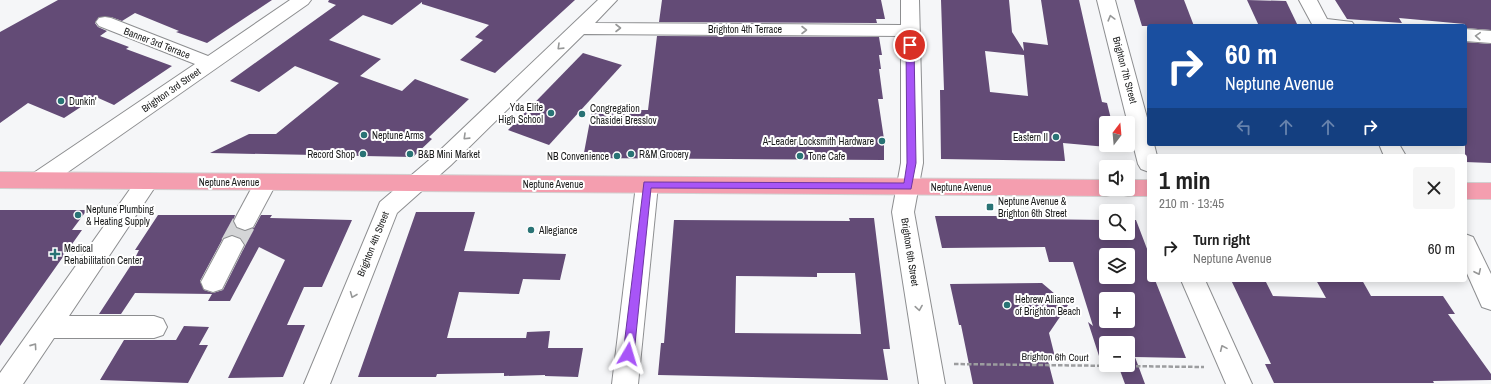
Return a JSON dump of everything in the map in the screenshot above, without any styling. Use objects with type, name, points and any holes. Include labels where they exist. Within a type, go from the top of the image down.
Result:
[{"type":"main road","name":"Neptune Avenue","points":[[0,180],[1099,188]]},
{"type":"main road","points":[[1135,188],[1147,188]]},
{"type":"main road","points":[[1467,191],[1491,191]]},
{"type":"street","name":"Brighton 3rd Street","points":[[40,180],[302,0]]},
{"type":"street","name":"Brighton 4th Street","points":[[317,384],[388,208],[417,183],[608,0]]},
{"type":"street","name":"Brighton 6th Street","points":[[910,0],[912,163],[903,212],[932,384]]},
{"type":"street","name":"Brighton 7th Street","points":[[1106,0],[1147,156]]},
{"type":"street","points":[[1308,0],[1321,24]]},
{"type":"street","name":"Banner 3rd Terrace","points":[[105,22],[210,63]]},
{"type":"street","name":"Brighton 4th Terrace","points":[[579,28],[910,31]]},
{"type":"street","points":[[1467,35],[1491,37]]},
{"type":"street","points":[[6,380],[47,327],[148,181]]},
{"type":"street","points":[[245,221],[266,182]]},
{"type":"street","points":[[625,384],[647,185]]},
{"type":"street","points":[[213,282],[232,245]]},
{"type":"street","points":[[1467,247],[1491,300]]},
{"type":"street","points":[[1194,282],[1239,384]]},
{"type":"street","points":[[47,327],[154,327]]},
{"type":"path","name":"Brighton 6th Court","points":[[954,364],[1204,367]]},
{"type":"building","points":[[58,0],[272,0],[207,43],[176,32],[179,31],[135,13],[122,21],[111,17],[99,17],[95,23],[98,27],[107,31],[100,36],[129,47],[126,49],[172,66],[114,105],[96,97],[64,118],[28,103],[0,123],[0,32]]},
{"type":"building","points":[[329,0],[575,0],[495,73],[460,60],[483,40],[475,37],[489,25],[422,4],[422,2],[392,25],[363,15],[329,40],[381,59],[360,76],[402,91],[415,79],[469,99],[429,137],[432,139],[413,157],[210,153],[249,134],[276,134],[339,83],[295,66],[259,92],[230,81],[336,5],[328,2]]},
{"type":"building","points":[[662,0],[881,0],[885,19],[876,19],[877,23],[659,22]]},
{"type":"building","points":[[941,0],[1009,0],[1012,32],[1024,51],[1023,42],[1048,45],[1041,0],[1079,0],[1102,102],[1107,103],[1110,116],[1099,116],[1099,146],[1063,143],[1065,161],[941,159],[940,90],[944,90]],"holes":[[[985,51],[1024,55],[1028,96],[990,92]]]},
{"type":"building","points":[[1134,0],[1184,0],[1193,24],[1147,24],[1147,26],[1142,26]]},
{"type":"building","points":[[1247,0],[1286,1],[1297,24],[1258,24]]},
{"type":"building","points":[[1335,0],[1491,0],[1491,30],[1467,28],[1467,24],[1399,18],[1402,23],[1347,19]]},
{"type":"building","points":[[657,36],[879,37],[882,55],[879,55],[881,69],[879,69],[883,99],[878,99],[884,139],[884,160],[583,158],[592,110],[648,110]]},
{"type":"building","points":[[1467,42],[1491,44],[1491,163],[1467,162],[1467,154],[1465,154],[1465,146],[1467,146]]},
{"type":"building","name":"Yda Elite High School","points":[[583,53],[622,65],[549,145],[508,130]]},
{"type":"building","points":[[0,210],[87,210],[72,230],[82,230],[0,346]]},
{"type":"building","points":[[416,212],[475,212],[464,251],[566,254],[560,280],[523,279],[519,294],[459,292],[447,338],[526,338],[527,332],[550,331],[548,348],[583,348],[578,377],[545,375],[504,376],[504,373],[437,374],[436,377],[358,377]]},
{"type":"building","points":[[158,215],[235,215],[233,222],[236,228],[244,231],[254,228],[261,215],[272,215],[270,218],[352,220],[322,287],[304,287],[287,325],[305,325],[283,377],[228,378],[285,260],[259,247],[230,301],[208,301],[212,294],[135,293],[121,314],[99,314],[133,262],[139,250],[135,250]],"holes":[[[233,235],[241,238],[245,246],[223,290],[213,293],[204,290],[200,281],[223,238]]]},
{"type":"building","points":[[935,216],[1028,216],[1029,219],[1099,220],[1099,240],[1135,240],[1136,220],[1147,249],[1147,282],[1156,282],[1186,358],[1135,357],[1135,336],[1099,336],[1099,356],[1088,322],[1093,326],[1073,262],[1049,262],[1045,247],[942,248]]},
{"type":"building","points":[[849,218],[874,218],[890,349],[883,349],[888,380],[658,375],[661,343],[664,343],[674,220],[850,221]],"holes":[[[817,273],[855,273],[861,334],[735,333],[736,276],[817,277]]]},
{"type":"building","points":[[1232,282],[1266,282],[1273,296],[1326,298],[1317,282],[1363,282],[1371,296],[1443,296],[1455,314],[1448,314],[1491,374],[1491,380],[1433,381],[1434,383],[1274,383],[1265,364],[1271,364]]},
{"type":"building","points":[[1042,283],[1068,305],[1049,333],[1055,357],[1047,357],[1054,384],[973,384],[961,325],[959,325],[950,284]]},
{"type":"building","points":[[184,326],[209,327],[199,345],[208,345],[188,383],[100,380],[124,340],[176,340]]},
{"type":"building","points":[[1135,357],[1145,384],[1125,384],[1121,372],[1135,372]]},
{"type":"tunnel","points":[[232,245],[245,221]]},
{"type":"place","name":"Dunkin'","points":[[61,101]]},
{"type":"place","name":"Yda Elite High School","points":[[551,113]]},
{"type":"place","name":"Congregation Chasidei Bresslov","points":[[582,114]]},
{"type":"place","name":"Neptune Arms","points":[[364,135]]},
{"type":"place","name":"Eastern II","points":[[1056,137]]},
{"type":"place","name":"A-Leader Locksmith Hardware","points":[[882,141]]},
{"type":"place","name":"Record Shop","points":[[363,154]]},
{"type":"place","name":"B&B Mini Market","points":[[410,154]]},
{"type":"place","name":"R&M Grocery","points":[[631,154]]},
{"type":"place","name":"NB Convenience","points":[[617,156]]},
{"type":"place","name":"Tone Cafe","points":[[800,156]]},
{"type":"place","name":"Neptune Avenue & Brighton 6th Street","points":[[990,207]]},
{"type":"place","name":"Neptune Plumbing & Heating Supply","points":[[78,215]]},
{"type":"place","name":"Allegiance","points":[[531,230]]},
{"type":"place","name":"Medical Rehabilitation Center","points":[[55,254]]},
{"type":"place","name":"Hebrew Alliance of Brighton Beach","points":[[1007,305]]},
{"type":"route","points":[[628,354],[647,185],[908,187],[912,163],[910,45]]}]
